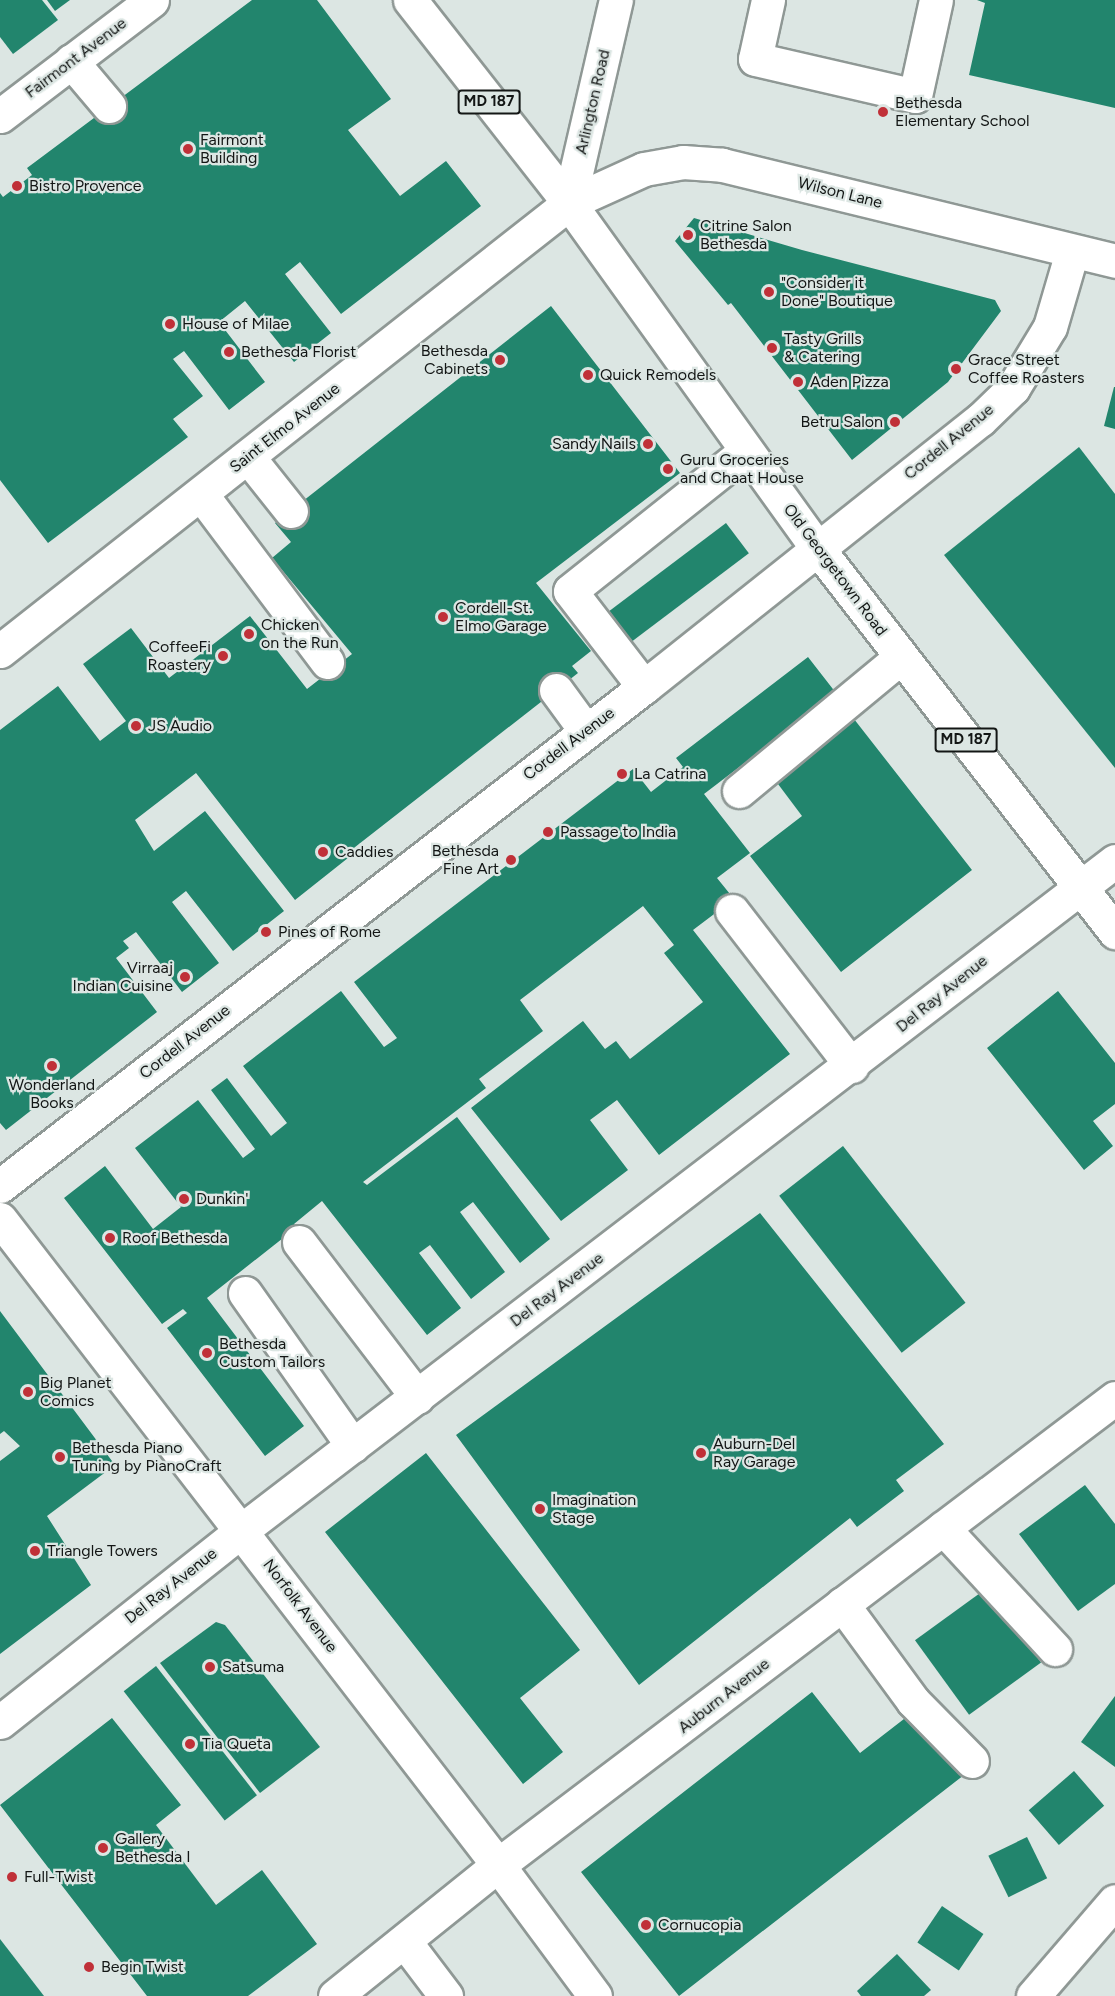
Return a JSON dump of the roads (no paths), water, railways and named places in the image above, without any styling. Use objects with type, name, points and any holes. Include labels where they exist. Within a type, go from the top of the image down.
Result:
[{"type":"street","name":"Fairmont Avenue","points":[[0,116],[152,0]]},
{"type":"street","name":"Old Georgetown Road","points":[[410,0],[569,203],[818,549],[1115,932]]},
{"type":"street","name":"Arlington Road","points":[[569,203],[616,0]]},
{"type":"street","points":[[768,0],[754,59],[915,96],[936,0]]},
{"type":"street","points":[[71,61],[109,106]]},
{"type":"street","name":"Wilson Lane","points":[[569,203],[644,169],[683,162],[723,165],[1115,261]]},
{"type":"street","name":"Saint Elmo Avenue","points":[[0,651],[569,203]]},
{"type":"street","name":"Cordell Avenue","points":[[0,1186],[644,687],[980,420],[1013,388],[1050,327],[1072,252]]},
{"type":"street","points":[[644,687],[570,591],[746,452]]},
{"type":"street","points":[[248,457],[291,510]]},
{"type":"street","points":[[201,494],[327,662]]},
{"type":"street","points":[[739,791],[902,657]]},
{"type":"street","points":[[556,690],[586,730]]},
{"type":"street","name":"Del Ray Avenue","points":[[0,1722],[242,1530],[852,1066],[1115,861]]},
{"type":"street","points":[[732,911],[852,1066]]},
{"type":"street","name":"Norfolk Avenue","points":[[0,1220],[242,1530],[595,1996]]},
{"type":"street","points":[[299,1242],[417,1397]]},
{"type":"street","points":[[245,1293],[353,1446]]},
{"type":"street","name":"Auburn Avenue","points":[[334,1996],[405,1942],[498,1865],[1115,1398]]},
{"type":"street","points":[[943,1528],[1056,1649]]},
{"type":"street","points":[[842,1604],[913,1701],[972,1761]]},
{"type":"street","points":[[1033,1996],[1115,1901]]},
{"type":"street","points":[[405,1942],[446,1996]]},
{"type":"place","name":"Bethesda Elementary School","points":[[883,112]]},
{"type":"place","name":"Fairmont Building","points":[[188,149]]},
{"type":"place","name":"Bistro Provence","points":[[17,186]]},
{"type":"place","name":"Citrine Salon Bethesda","points":[[688,235]]},
{"type":"place","name":"\"Consider it Done\" Boutique","points":[[769,292]]},
{"type":"place","name":"House of Milae","points":[[170,324]]},
{"type":"place","name":"Tasty Grills & Catering","points":[[772,348]]},
{"type":"place","name":"Bethesda Florist","points":[[229,352]]},
{"type":"place","name":"Bethesda Cabinets","points":[[500,360]]},
{"type":"place","name":"Grace Street Coffee Roasters","points":[[956,369]]},
{"type":"place","name":"Quick Remodels","points":[[588,375]]},
{"type":"place","name":"Aden Pizza","points":[[798,382]]},
{"type":"place","name":"Betru Salon","points":[[895,422]]},
{"type":"place","name":"Sandy Nails","points":[[648,444]]},
{"type":"place","name":"Guru Groceries and Chaat House","points":[[668,469]]},
{"type":"place","name":"Cordell-St. Elmo Garage","points":[[443,617]]},
{"type":"place","name":"Chicken on the Run","points":[[249,634]]},
{"type":"place","name":"CoffeeFi Roastery","points":[[223,656]]},
{"type":"place","name":"JS Audio","points":[[136,726]]},
{"type":"place","name":"La Catrina","points":[[622,774]]},
{"type":"place","name":"Passage to India","points":[[548,832]]},
{"type":"place","name":"Caddies","points":[[323,852]]},
{"type":"place","name":"Bethesda Fine Art","points":[[511,860]]},
{"type":"place","name":"Pines of Rome","points":[[266,932]]},
{"type":"place","name":"Virraaj Indian Cuisine","points":[[185,977]]},
{"type":"place","name":"Wonderland Books","points":[[52,1066]]},
{"type":"place","name":"Dunkin'","points":[[184,1199]]},
{"type":"place","name":"Roof Bethesda","points":[[110,1238]]},
{"type":"place","name":"Bethesda Custom Tailors","points":[[207,1353]]},
{"type":"place","name":"Big Planet Comics","points":[[28,1392]]},
{"type":"place","name":"Auburn-Del Ray Garage","points":[[701,1453]]},
{"type":"place","name":"Bethesda Piano Tuning by PianoCraft","points":[[60,1457]]},
{"type":"place","name":"Imagination Stage","points":[[540,1509]]},
{"type":"place","name":"Triangle Towers","points":[[35,1551]]},
{"type":"place","name":"Satsuma","points":[[210,1667]]},
{"type":"place","name":"Tia Queta","points":[[190,1744]]},
{"type":"place","name":"Gallery Bethesda I","points":[[103,1848]]},
{"type":"place","name":"Full-Twist","points":[[12,1877]]},
{"type":"place","name":"Cornucopia","points":[[646,1925]]},
{"type":"place","name":"Begin Twist","points":[[89,1967]]}]
